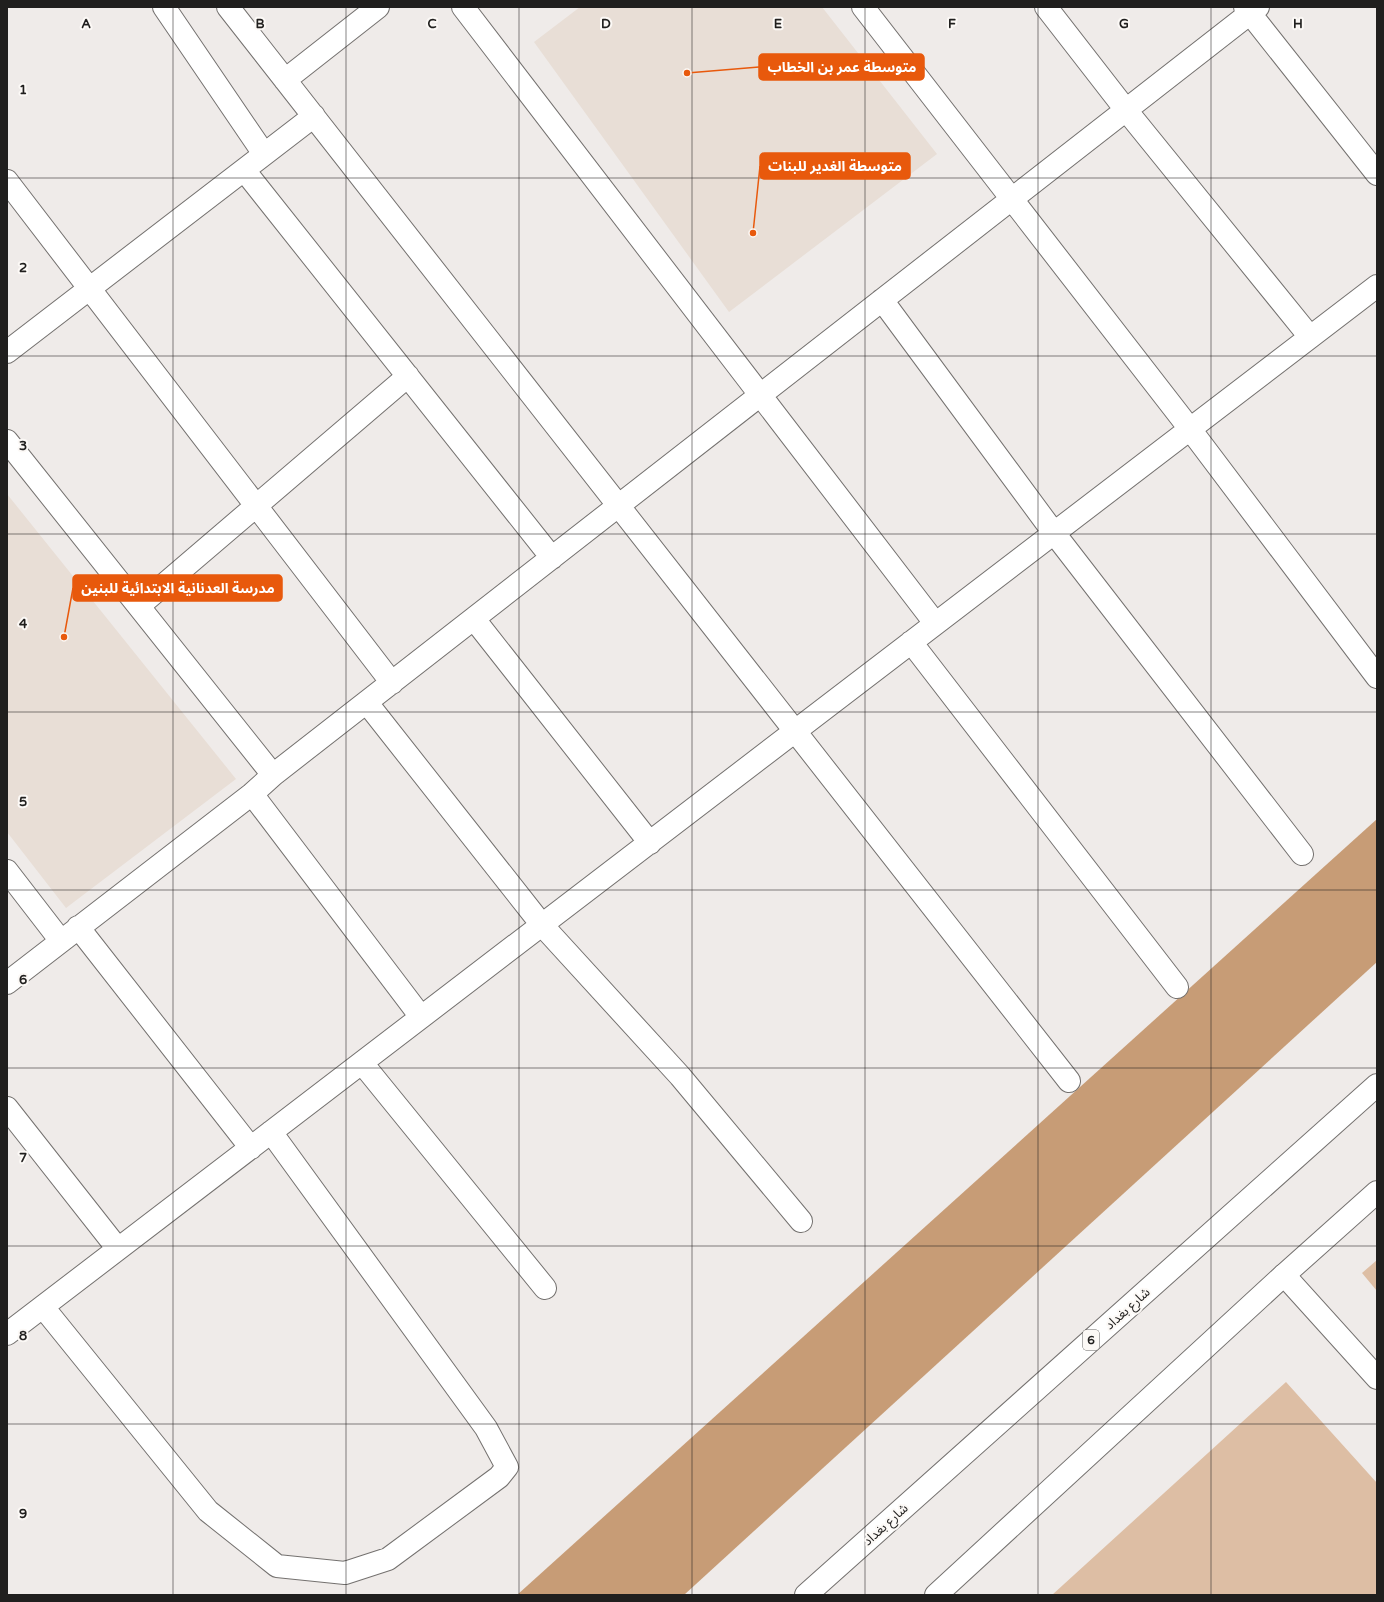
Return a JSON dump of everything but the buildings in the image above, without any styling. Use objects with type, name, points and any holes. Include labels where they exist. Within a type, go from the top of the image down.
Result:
[{"type":"main road","points":[[164,7],[264,154]]},
{"type":"main road","points":[[228,7],[1069,1081]]},
{"type":"main road","points":[[285,80],[378,7]]},
{"type":"main road","points":[[462,7],[935,624]]},
{"type":"main road","points":[[863,7],[1190,429],[1377,677]]},
{"type":"main road","points":[[1046,7],[1126,110],[1310,337]]},
{"type":"main road","points":[[7,983],[252,794],[273,776],[1126,110],[1251,9],[1377,174]]},
{"type":"main road","points":[[7,352],[314,116]]},
{"type":"main road","points":[[244,170],[552,558]]},
{"type":"main road","points":[[7,180],[392,683]]},
{"type":"main road","points":[[7,1334],[1377,286]]},
{"type":"main road","points":[[882,300],[1054,533],[1302,854]]},
{"type":"main road","points":[[139,606],[408,376]]},
{"type":"main road","points":[[7,441],[273,776]]},
{"type":"main road","points":[[474,619],[650,842]]},
{"type":"main road","points":[[912,642],[1177,987]]},
{"type":"main road","points":[[367,703],[542,925],[680,1076],[801,1221]]},
{"type":"main road","points":[[252,794],[421,1017]]},
{"type":"main road","points":[[7,871],[61,940]]},
{"type":"main road","points":[[78,927],[251,1148]]},
{"type":"main road","points":[[362,1063],[545,1288]]},
{"type":"main road","name":"شارع بغداد","points":[[806,1595],[1377,1085]]},
{"type":"main road","points":[[7,1108],[118,1249]]},
{"type":"main road","points":[[43,1307],[208,1511],[277,1566],[345,1573],[388,1559],[500,1477],[507,1467],[486,1428],[271,1132]]},
{"type":"main road","points":[[936,1595],[1284,1275],[1377,1192]]},
{"type":"main road","points":[[1284,1275],[1377,1378]]},
{"type":"shaded area","points":[[580,7],[822,7],[937,154],[729,312],[534,42]]},
{"type":"shaded area","points":[[7,494],[236,779],[66,908],[7,832]]},
{"type":"shaded area","points":[[1377,819],[1377,962],[684,1595],[517,1595]]},
{"type":"shaded area","points":[[1377,1260],[1377,1291],[1362,1273]]},
{"type":"shaded area","points":[[1286,1382],[1377,1483],[1377,1595],[1052,1595]]},
{"type":"place","name":"متوسطة عمر بن الخطاب","points":[[687,73]]},
{"type":"place","name":"متوسطة الغدير للبنات","points":[[753,233]]},
{"type":"place","name":"مدرسة العدنانية الابتدائية للبنين","points":[[64,637]]}]
